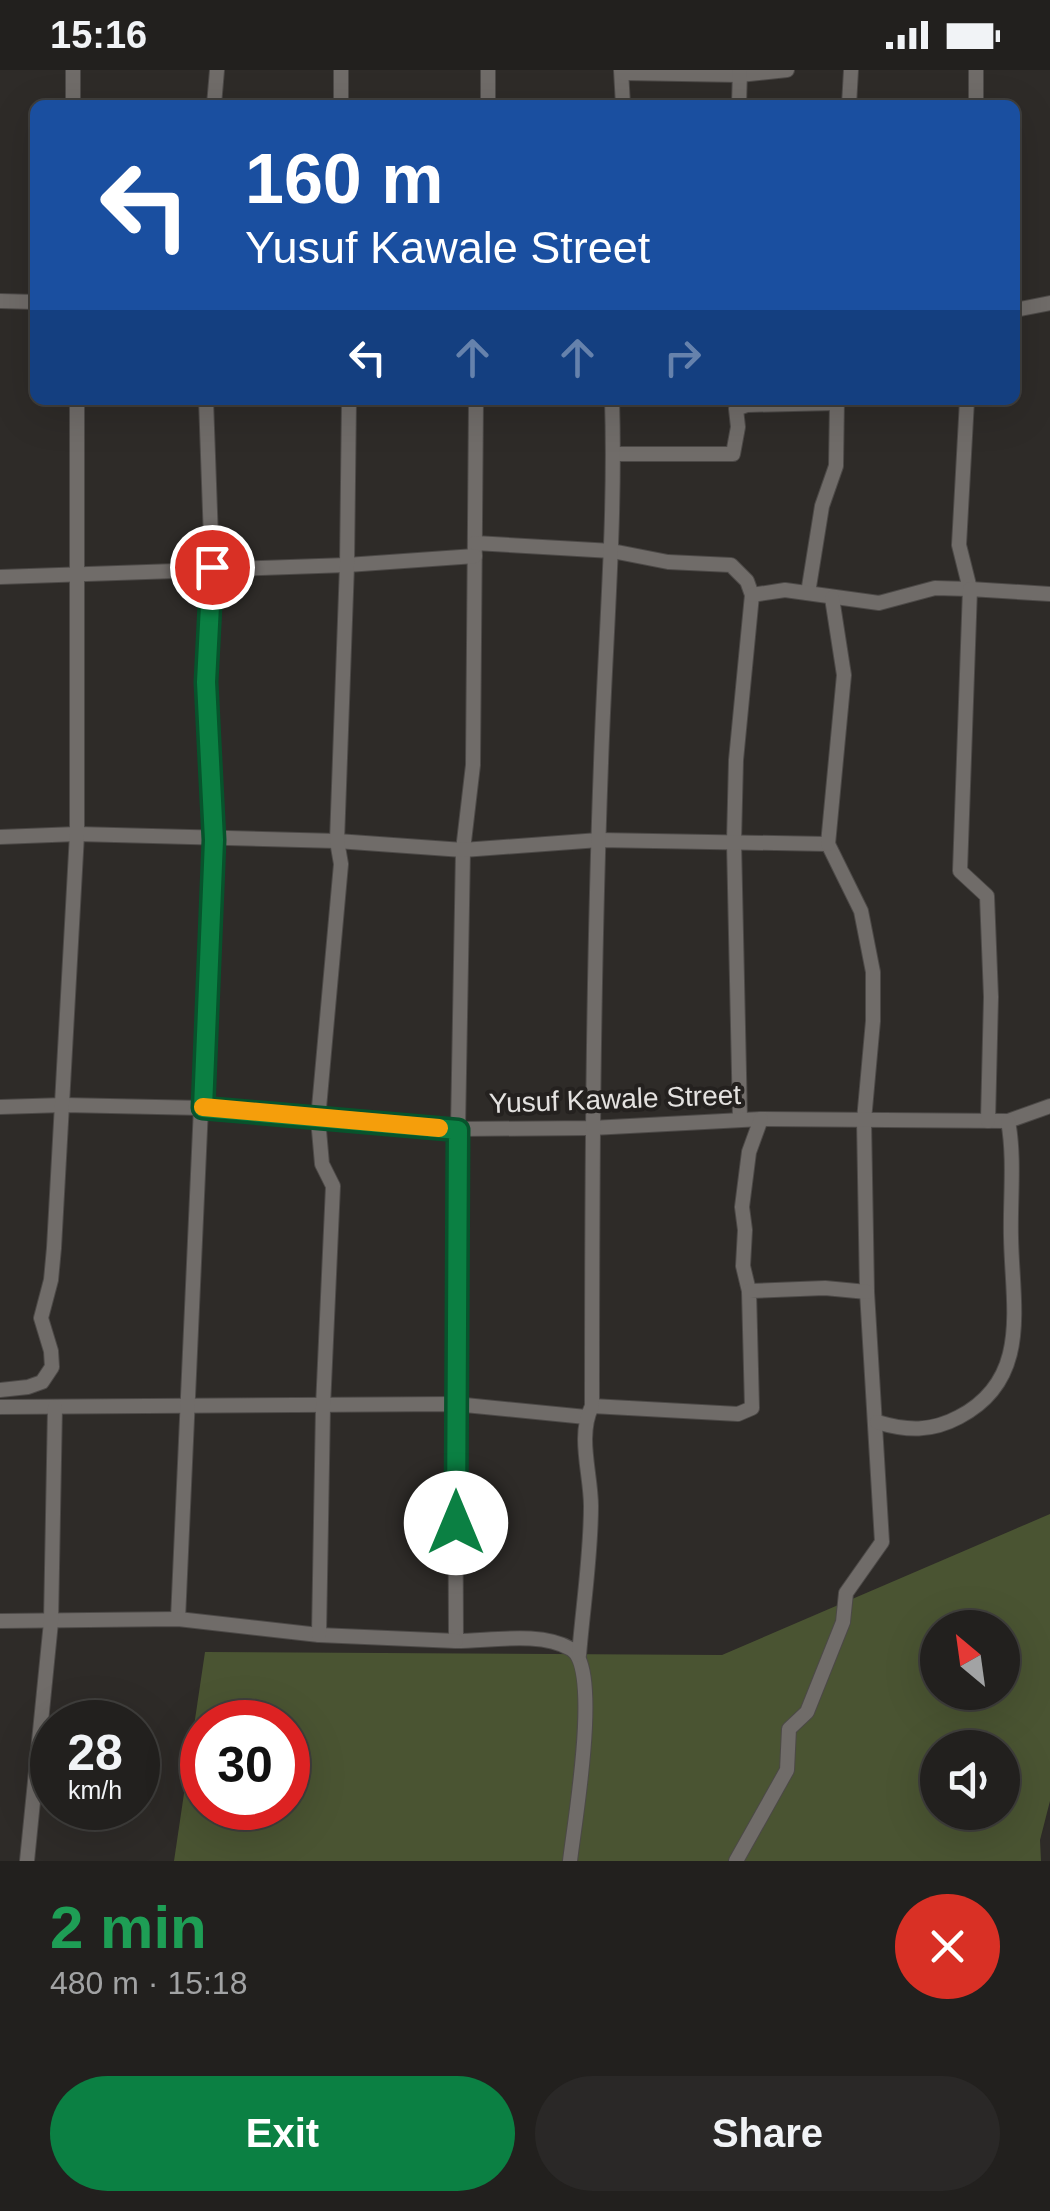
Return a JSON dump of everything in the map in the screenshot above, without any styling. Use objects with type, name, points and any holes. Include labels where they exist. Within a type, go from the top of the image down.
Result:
[{"type":"street","points":[[72,70],[73,100]]},
{"type":"street","points":[[214,100],[216,70]]},
{"type":"street","points":[[341,70],[341,100]]},
{"type":"street","points":[[488,70],[488,100]]},
{"type":"street","points":[[623,100],[622,72],[786,70]]},
{"type":"street","points":[[849,100],[851,70]]},
{"type":"street","points":[[976,70],[976,100]]},
{"type":"street","points":[[739,100],[740,72]]},
{"type":"street","points":[[0,301],[30,302]]},
{"type":"street","points":[[1020,309],[1050,303]]},
{"type":"street","points":[[0,1390],[42,1382],[52,1367],[52,1351],[41,1318],[51,1280],[78,834],[77,405]]},
{"type":"street","points":[[178,1619],[214,840],[206,682],[212,567],[206,405]]},
{"type":"street","points":[[319,1634],[333,1186],[322,1164],[318,1119],[341,864],[337,841],[349,405]]},
{"type":"street","points":[[456,1642],[458,1130],[463,850],[473,765],[476,405]]},
{"type":"street","points":[[570,1861],[587,1710],[584,1668],[579,1655],[591,1504],[586,1472],[592,1128],[612,551],[612,405]]},
{"type":"street","points":[[614,454],[733,454],[738,427],[736,409],[747,405]]},
{"type":"street","points":[[808,593],[822,506],[836,466],[838,405]]},
{"type":"street","points":[[967,405],[959,545],[970,589],[960,871],[986,896],[991,997],[988,1121]]},
{"type":"street","points":[[0,577],[347,565],[475,549],[612,551],[668,562],[731,564],[748,582],[752,594],[736,760],[734,842],[740,1119]]},
{"type":"street","points":[[752,594],[784,590],[879,603],[935,588],[1050,594]]},
{"type":"street","points":[[736,1861],[787,1770],[789,1729],[806,1712],[844,1622],[846,1593],[882,1542],[867,1292],[864,1120],[874,1022],[873,972],[861,911],[828,844],[844,675],[832,598]]},
{"type":"street","points":[[0,837],[78,834],[337,841],[463,850],[599,840],[828,844]]},
{"type":"street","name":"Yusuf Kawale Street","points":[[0,1107],[64,1104],[203,1108],[458,1130],[592,1128],[740,1119],[1008,1121],[1050,1106]]},
{"type":"street","points":[[0,1407],[454,1404],[738,1414],[752,1408],[742,1208],[748,1152],[761,1119]]},
{"type":"street","points":[[877,1422],[916,1430],[953,1420],[978,1407],[997,1386],[1011,1356],[1016,1305],[1008,1121]]},
{"type":"street","points":[[749,1291],[807,1288],[867,1292]]},
{"type":"street","points":[[28,1861],[51,1622],[55,1407]]},
{"type":"street","points":[[0,1621],[178,1619],[319,1634],[456,1642],[540,1640],[570,1648],[579,1655]]},
{"type":"green space","points":[[1050,1514],[1050,1801],[1040,1840],[1041,1861],[174,1861],[180,1821],[180,1830],[310,1830],[310,1700],[198,1700],[205,1652],[722,1655]]},
{"type":"slow traffic","points":[[203,1107],[439,1128]]},
{"type":"route","points":[[212,567],[206,682],[214,840],[204,1010],[203,1108],[458,1130],[456,1523]]}]
